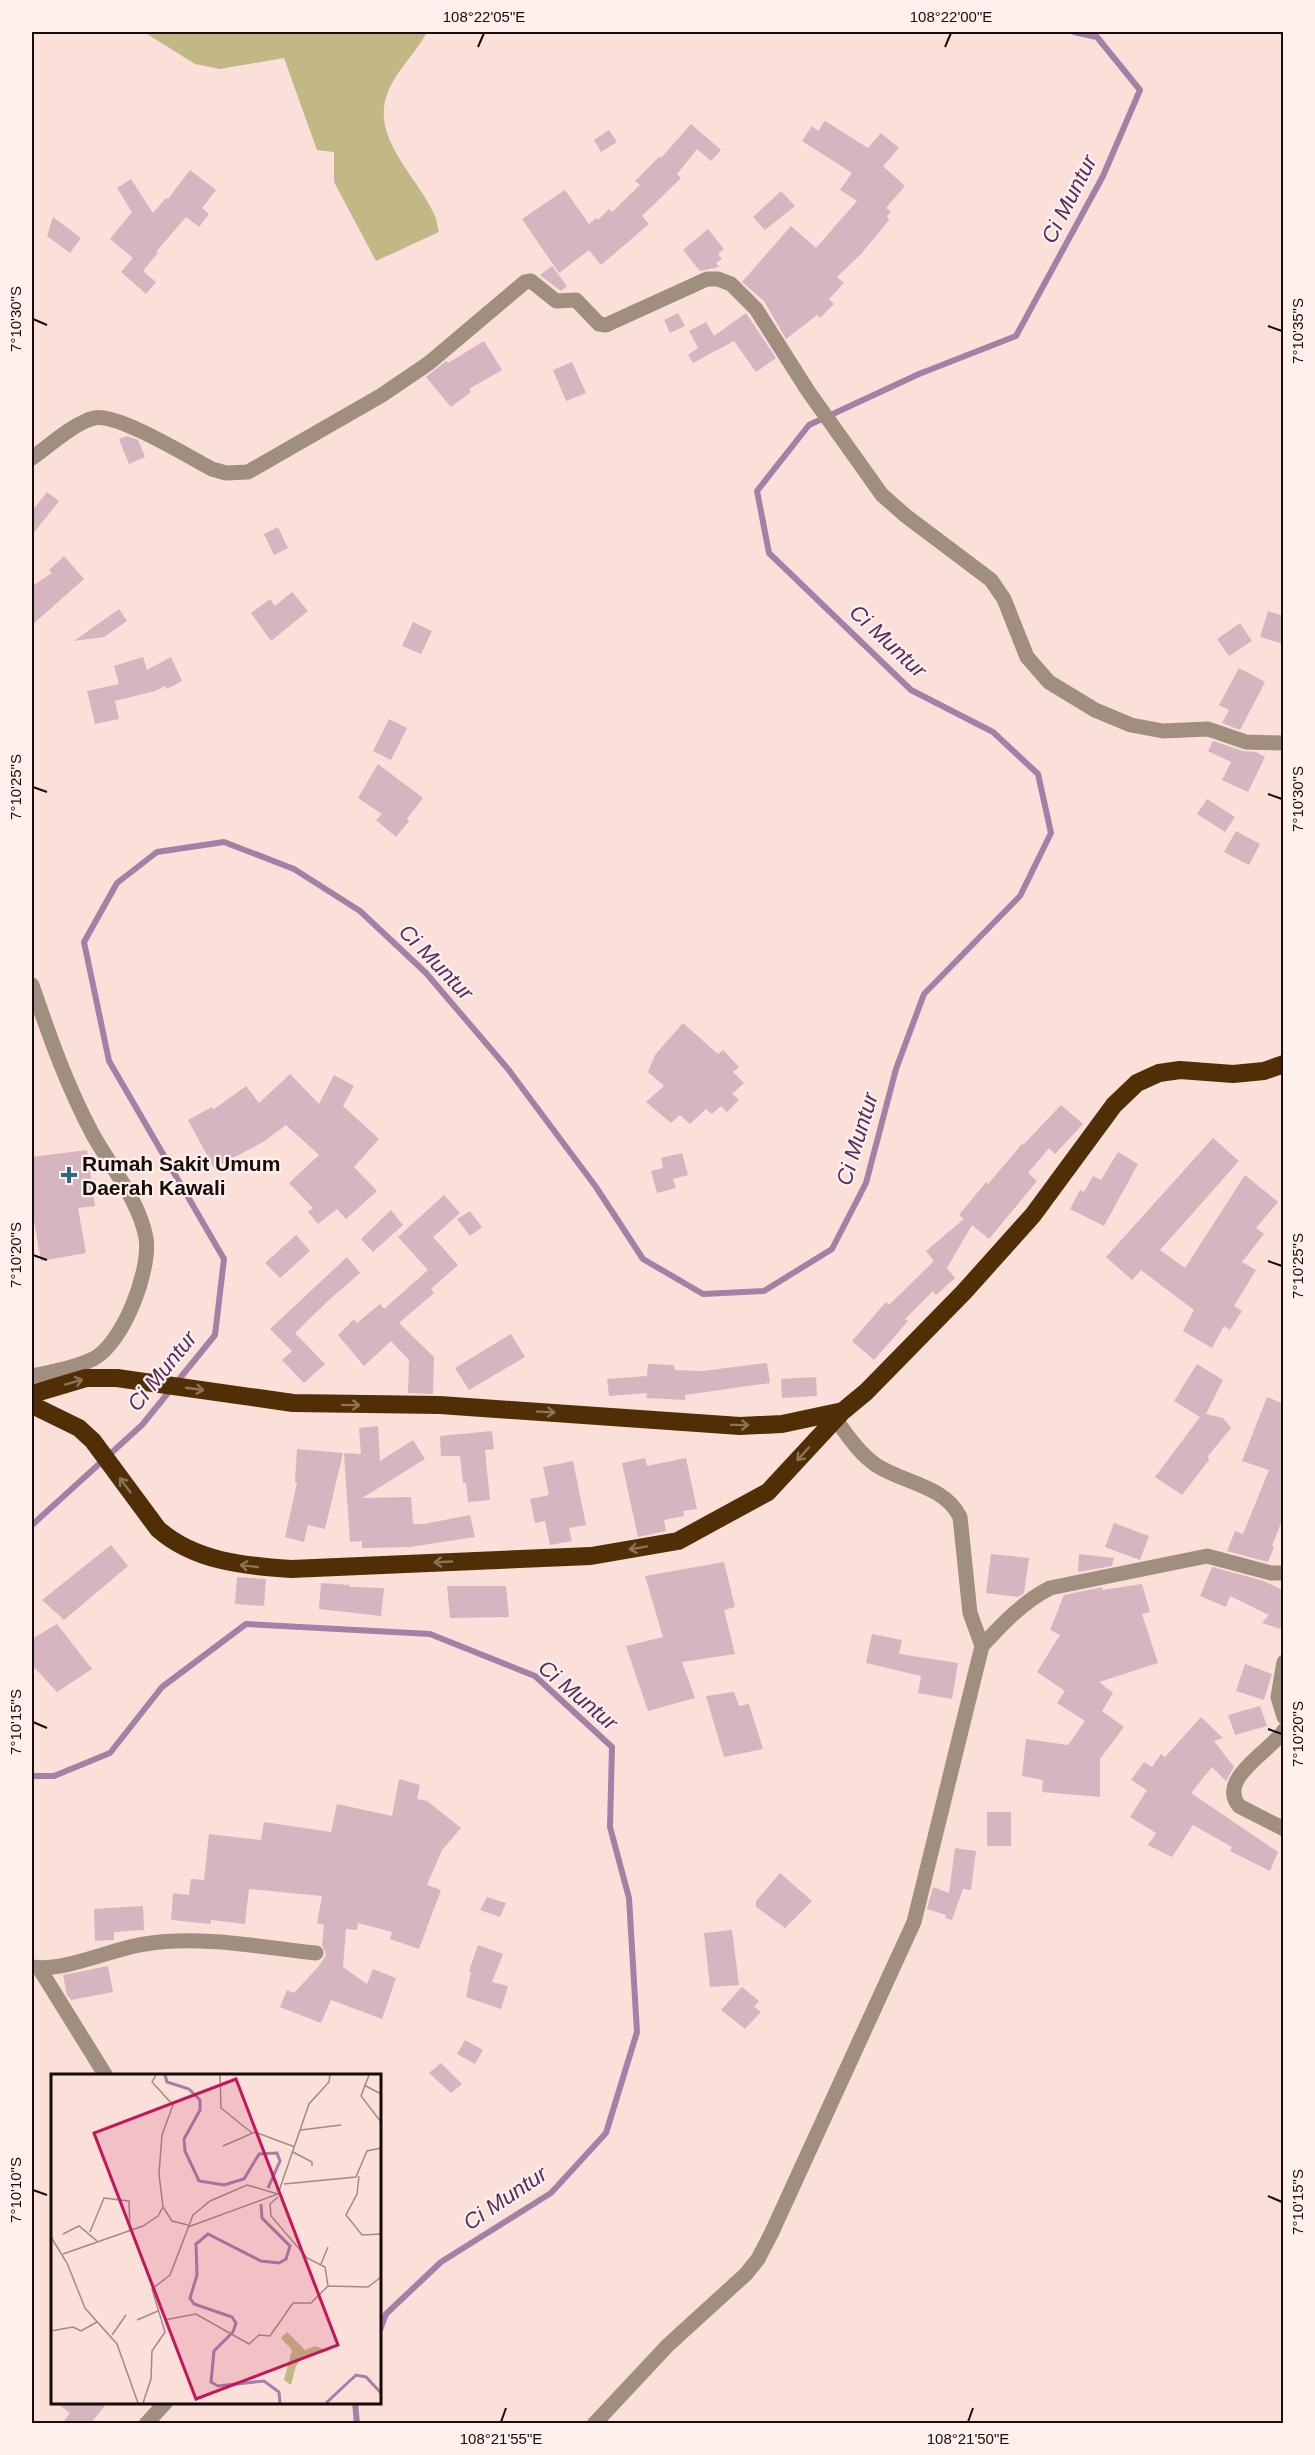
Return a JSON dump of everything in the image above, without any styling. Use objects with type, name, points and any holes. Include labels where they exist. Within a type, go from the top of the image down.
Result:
[{"type":"highway","points":[[32,1405],[79,1428],[93,1441],[158,1529],[181,1546],[244,1566],[291,1569],[591,1556],[678,1541],[768,1492],[840,1416],[964,1293],[1033,1215],[1114,1105],[1137,1083],[1159,1073],[1180,1070],[1233,1074],[1264,1071],[1284,1064]]},
{"type":"highway","points":[[32,1394],[86,1378],[117,1378],[292,1403],[440,1406],[740,1426],[782,1424],[840,1416]]},
{"type":"street","points":[[32,458],[96,417],[109,418],[132,427],[212,469],[226,473],[249,471],[311,438],[392,389],[429,363],[529,281],[556,301],[576,300],[599,324],[606,325],[707,279],[725,281],[741,292],[756,309],[808,391],[893,505],[992,580],[1004,599],[1027,657],[1049,682],[1065,694],[1095,710],[1131,725],[1149,729],[1208,729],[1246,742],[1284,743]]},
{"type":"street","points":[[32,985],[75,1098],[139,1216],[146,1239],[146,1265],[137,1293],[115,1340],[95,1358],[59,1371],[32,1376]]},
{"type":"street","points":[[840,1416],[862,1453],[875,1464],[932,1491],[955,1506],[960,1517],[970,1614],[982,1646]]},
{"type":"street","points":[[594,2424],[667,2346],[746,2274],[758,2259],[771,2234],[914,1922],[982,1646],[1005,1620],[1034,1596],[1050,1588],[1207,1556],[1271,1573],[1284,1573]]},
{"type":"street","points":[[1284,1662],[1278,1697],[1284,1717]]},
{"type":"street","points":[[1284,1730],[1246,1767],[1234,1794],[1235,1802],[1239,1806],[1284,1829]]},
{"type":"street","points":[[105,2074],[35,1967],[60,1965],[143,1944],[170,1941],[206,1941],[315,1953]]},
{"type":"street","points":[[146,2424],[165,2404]]},
{"type":"shaded area","points":[[144,32],[427,32],[389,89],[384,114],[386,129],[392,144],[427,201],[435,216],[439,232],[376,261],[334,182],[334,152],[317,150],[284,58],[220,69],[195,64]]},
{"type":"building","points":[[825,121],[868,148],[881,133],[899,148],[883,166],[905,186],[886,208],[891,212],[887,216],[889,220],[861,254],[837,277],[844,283],[829,299],[834,304],[820,318],[817,315],[786,339],[764,301],[742,282],[791,226],[816,248],[857,201],[840,190],[852,173],[802,141],[812,126],[818,131]]},
{"type":"building","points":[[691,124],[721,150],[711,161],[697,149],[677,174],[681,178],[642,216],[649,224],[601,265],[589,250],[559,273],[522,219],[565,190],[589,224],[596,218],[598,220],[609,209],[612,212],[640,185],[635,181],[660,156],[661,158]]},
{"type":"building","points":[[609,130],[617,142],[601,152],[594,140]]},
{"type":"building","points":[[190,170],[216,190],[202,208],[209,214],[199,227],[186,217],[156,252],[158,253],[143,271],[156,282],[146,294],[121,272],[133,258],[110,239],[132,212],[117,188],[131,179],[153,213],[166,198],[168,199]]},
{"type":"building","points":[[781,191],[795,206],[765,230],[753,217]]},
{"type":"building","points":[[53,217],[81,238],[70,253],[47,236]]},
{"type":"building","points":[[708,229],[724,249],[718,254],[722,259],[716,263],[719,267],[700,271],[683,250]]},
{"type":"building","points":[[552,266],[567,286],[561,291],[540,275]]},
{"type":"building","points":[[678,313],[685,326],[670,333],[664,320]]},
{"type":"building","points":[[746,313],[776,358],[756,372],[734,341],[693,363],[688,355],[698,348],[689,331],[706,322],[714,336]]},
{"type":"building","points":[[484,341],[502,370],[469,389],[471,392],[451,407],[426,377],[446,361],[448,363]]},
{"type":"building","points":[[572,362],[586,393],[566,401],[553,370]]},
{"type":"building","points":[[127,436],[138,440],[145,457],[129,464],[119,439]]},
{"type":"building","points":[[47,492],[59,501],[32,535],[32,511]]},
{"type":"building","points":[[278,527],[288,548],[274,555],[264,534]]},
{"type":"building","points":[[64,556],[84,579],[32,625],[32,586],[52,573],[49,570]]},
{"type":"building","points":[[292,592],[308,611],[271,641],[251,613],[270,599],[275,606]]},
{"type":"building","points":[[119,609],[127,621],[104,637],[74,641]]},
{"type":"building","points":[[1268,611],[1284,616],[1284,644],[1260,637]]},
{"type":"building","points":[[413,622],[432,631],[421,654],[402,646]]},
{"type":"building","points":[[1240,623],[1252,641],[1229,656],[1217,639]]},
{"type":"building","points":[[143,657],[147,670],[171,657],[182,681],[167,689],[165,686],[155,691],[115,701],[119,719],[95,724],[87,691],[119,684],[114,666]]},
{"type":"building","points":[[1239,668],[1265,682],[1240,730],[1222,723],[1229,710],[1219,705]]},
{"type":"building","points":[[389,719],[407,728],[391,760],[373,751]]},
{"type":"building","points":[[1213,741],[1243,751],[1256,752],[1265,757],[1248,792],[1222,780],[1231,762],[1208,751]]},
{"type":"building","points":[[378,764],[423,798],[396,837],[376,820],[382,814],[358,798]]},
{"type":"building","points":[[1207,799],[1235,817],[1225,832],[1197,814]]},
{"type":"building","points":[[1236,831],[1260,844],[1249,865],[1224,852]]},
{"type":"building","points":[[683,1023],[718,1054],[723,1050],[739,1067],[733,1072],[744,1083],[732,1094],[739,1100],[727,1112],[721,1106],[712,1114],[706,1109],[690,1124],[680,1115],[671,1123],[646,1102],[664,1086],[648,1072],[655,1055]]},
{"type":"building","points":[[290,1074],[319,1104],[334,1075],[354,1086],[343,1106],[379,1139],[354,1167],[377,1191],[346,1219],[337,1209],[318,1224],[308,1212],[313,1208],[289,1183],[319,1155],[286,1125],[263,1142],[214,1168],[188,1120],[212,1107],[213,1110],[246,1086],[259,1103]]},
{"type":"building","points":[[1061,1105],[1083,1124],[1055,1154],[1049,1148],[1028,1173],[1037,1181],[989,1239],[972,1225],[947,1268],[955,1278],[936,1295],[933,1291],[905,1319],[908,1321],[874,1360],[852,1341],[886,1302],[889,1305],[934,1261],[926,1251],[964,1219],[959,1215],[986,1182],[988,1184],[1022,1144]]},
{"type":"building","points":[[1213,1138],[1239,1161],[1160,1250],[1185,1268],[1245,1175],[1278,1202],[1256,1228],[1264,1234],[1242,1262],[1256,1270],[1234,1306],[1242,1311],[1230,1330],[1224,1326],[1212,1348],[1183,1331],[1194,1310],[1141,1270],[1132,1280],[1106,1257]]},
{"type":"building","points":[[87,1150],[95,1206],[78,1208],[86,1253],[41,1261],[32,1215],[32,1157]]},
{"type":"building","points":[[1118,1152],[1138,1164],[1104,1226],[1070,1209],[1080,1190],[1084,1192],[1093,1176],[1101,1180]]},
{"type":"building","points":[[682,1153],[688,1175],[673,1179],[676,1188],[657,1193],[651,1171],[663,1168],[661,1158]]},
{"type":"building","points":[[444,1195],[460,1213],[433,1237],[458,1265],[431,1289],[434,1293],[399,1323],[434,1357],[433,1394],[408,1393],[409,1360],[391,1341],[364,1366],[338,1335],[354,1319],[357,1323],[380,1304],[384,1309],[428,1270],[398,1237]]},
{"type":"building","points":[[391,1210],[403,1225],[373,1252],[361,1239]]},
{"type":"building","points":[[470,1211],[482,1227],[470,1236],[457,1219]]},
{"type":"building","points":[[296,1235],[310,1251],[280,1278],[265,1263]]},
{"type":"building","points":[[347,1257],[360,1273],[295,1333],[325,1364],[304,1383],[282,1360],[292,1351],[270,1329]]},
{"type":"building","points":[[511,1334],[525,1357],[469,1390],[455,1368]]},
{"type":"building","points":[[767,1363],[770,1383],[685,1395],[685,1400],[646,1398],[647,1393],[609,1396],[607,1379],[647,1376],[648,1364],[674,1365],[675,1370],[702,1371]]},
{"type":"building","points":[[1197,1364],[1223,1380],[1206,1414],[1223,1418],[1231,1428],[1208,1456],[1209,1460],[1182,1495],[1155,1477],[1200,1417],[1174,1401]]},
{"type":"building","points":[[816,1377],[817,1396],[782,1398],[781,1379]]},
{"type":"building","points":[[1267,1397],[1284,1404],[1284,1515],[1268,1562],[1227,1551],[1235,1531],[1243,1534],[1269,1470],[1242,1461]]},
{"type":"building","points":[[378,1426],[380,1461],[413,1440],[425,1459],[362,1498],[411,1497],[413,1524],[470,1515],[475,1537],[410,1547],[362,1548],[362,1541],[350,1542],[344,1453],[361,1454],[359,1428]]},
{"type":"building","points":[[492,1431],[494,1449],[485,1450],[490,1500],[468,1502],[460,1456],[441,1456],[440,1436]]},
{"type":"building","points":[[297,1449],[343,1453],[325,1529],[308,1525],[304,1542],[285,1537],[297,1483],[295,1482]]},
{"type":"building","points":[[645,1458],[647,1466],[686,1458],[697,1509],[683,1511],[684,1516],[664,1520],[666,1531],[638,1537],[622,1463]]},
{"type":"building","points":[[573,1461],[586,1525],[569,1528],[572,1541],[550,1545],[545,1521],[535,1523],[530,1499],[549,1495],[543,1467]]},
{"type":"building","points":[[1114,1523],[1149,1536],[1140,1560],[1105,1547]]},
{"type":"building","points":[[111,1545],[128,1566],[64,1620],[42,1600]]},
{"type":"building","points":[[991,1554],[1029,1558],[1024,1593],[1018,1597],[986,1593]]},
{"type":"building","points":[[1079,1554],[1114,1558],[1112,1566],[1078,1572]]},
{"type":"building","points":[[724,1562],[735,1607],[724,1610],[735,1654],[682,1662],[695,1698],[648,1711],[626,1646],[663,1637],[645,1576]]},
{"type":"building","points":[[1212,1567],[1264,1581],[1284,1591],[1284,1630],[1262,1623],[1269,1615],[1230,1596],[1226,1607],[1200,1596]]},
{"type":"building","points":[[237,1577],[266,1579],[264,1606],[235,1604]]},
{"type":"building","points":[[321,1583],[384,1588],[381,1616],[319,1609]]},
{"type":"building","points":[[1142,1584],[1150,1612],[1142,1614],[1158,1663],[1099,1682],[1113,1693],[1102,1711],[1124,1727],[1100,1759],[1100,1797],[1042,1792],[1043,1780],[1022,1776],[1026,1739],[1068,1745],[1085,1721],[1057,1703],[1065,1691],[1037,1672],[1060,1635],[1050,1630],[1064,1595],[1103,1587],[1102,1590]]},
{"type":"building","points":[[447,1586],[506,1586],[509,1617],[450,1618]]},
{"type":"building","points":[[57,1624],[92,1669],[57,1692],[32,1665],[32,1639]]},
{"type":"building","points":[[872,1634],[902,1640],[899,1654],[958,1663],[952,1699],[918,1693],[921,1676],[866,1663]]},
{"type":"building","points":[[1245,1664],[1272,1674],[1264,1700],[1236,1691]]},
{"type":"building","points":[[734,1692],[739,1706],[749,1704],[763,1749],[724,1757],[706,1696]]},
{"type":"building","points":[[1260,1706],[1267,1726],[1235,1735],[1228,1715]]},
{"type":"building","points":[[1201,1717],[1223,1738],[1214,1741],[1234,1767],[1226,1781],[1212,1767],[1191,1793],[1278,1852],[1270,1871],[1230,1851],[1232,1847],[1193,1825],[1172,1857],[1148,1845],[1156,1833],[1130,1817],[1147,1790],[1131,1780],[1144,1762],[1152,1767],[1161,1754],[1165,1757]]},
{"type":"building","points":[[399,1779],[420,1785],[417,1799],[427,1801],[461,1828],[442,1850],[427,1885],[441,1890],[419,1949],[390,1939],[392,1932],[358,1923],[357,1930],[346,1929],[343,1967],[367,1984],[373,1969],[396,1978],[382,2019],[331,2000],[321,2023],[280,2007],[287,1990],[294,1993],[326,1955],[322,1945],[324,1925],[317,1923],[322,1896],[249,1889],[245,1924],[211,1920],[211,1924],[171,1920],[173,1893],[189,1895],[191,1879],[204,1880],[209,1834],[261,1840],[264,1822],[331,1832],[337,1804],[392,1816]]},
{"type":"building","points":[[987,1812],[1011,1812],[1011,1846],[987,1846]]},
{"type":"building","points":[[955,1848],[976,1851],[971,1890],[963,1889],[952,1920],[945,1918],[946,1915],[927,1909],[933,1887],[949,1893]]},
{"type":"building","points":[[780,1873],[812,1901],[785,1928],[756,1907],[756,1901]]},
{"type":"building","points":[[487,1897],[506,1903],[500,1917],[480,1910]]},
{"type":"building","points":[[143,1906],[144,1930],[114,1932],[114,1940],[95,1941],[94,1909]]},
{"type":"building","points":[[732,1930],[739,1985],[710,1987],[704,1933]]},
{"type":"building","points":[[478,1945],[503,1954],[492,1982],[508,1986],[501,2009],[466,1997],[471,1972],[469,1971]]},
{"type":"building","points":[[108,1966],[113,1992],[71,2000],[67,1995],[63,1975]]},
{"type":"building","points":[[742,1987],[759,2001],[754,2007],[761,2012],[745,2029],[721,2010]]},
{"type":"building","points":[[465,2040],[483,2050],[475,2064],[457,2054]]},
{"type":"building","points":[[441,2063],[462,2084],[451,2093],[429,2073]]},
{"type":"building","points":[[58,2404],[106,2404],[90,2424],[62,2424],[70,2413]]},
{"type":"waterway","name":"Ci Muntur","points":[[32,1525],[142,1425],[215,1335],[224,1259],[109,1061],[84,942],[117,883],[157,852],[224,842],[294,869],[360,911],[426,973],[508,1069],[596,1187],[643,1259],[703,1294],[764,1291],[832,1249],[866,1183],[896,1069],[924,994],[1020,896],[1051,833],[1038,774],[993,732],[911,690],[769,553],[757,491],[809,425],[919,374],[1016,336],[1103,176],[1140,90],[1097,37],[1074,32]]},
{"type":"waterway","name":"Ci Muntur","points":[[32,1776],[54,1776],[110,1753],[162,1687],[246,1624],[430,1634],[535,1676],[612,1747],[610,1827],[629,1898],[637,2032],[606,2133],[551,2193],[441,2262],[386,2314],[381,2327]]},
{"type":"waterway","name":"Ci Muntur","points":[[355,2404],[357,2424]]},
{"type":"place","name":"Rumah Sakit Umum Daerah Kawali","points":[[69,1175]]}]
